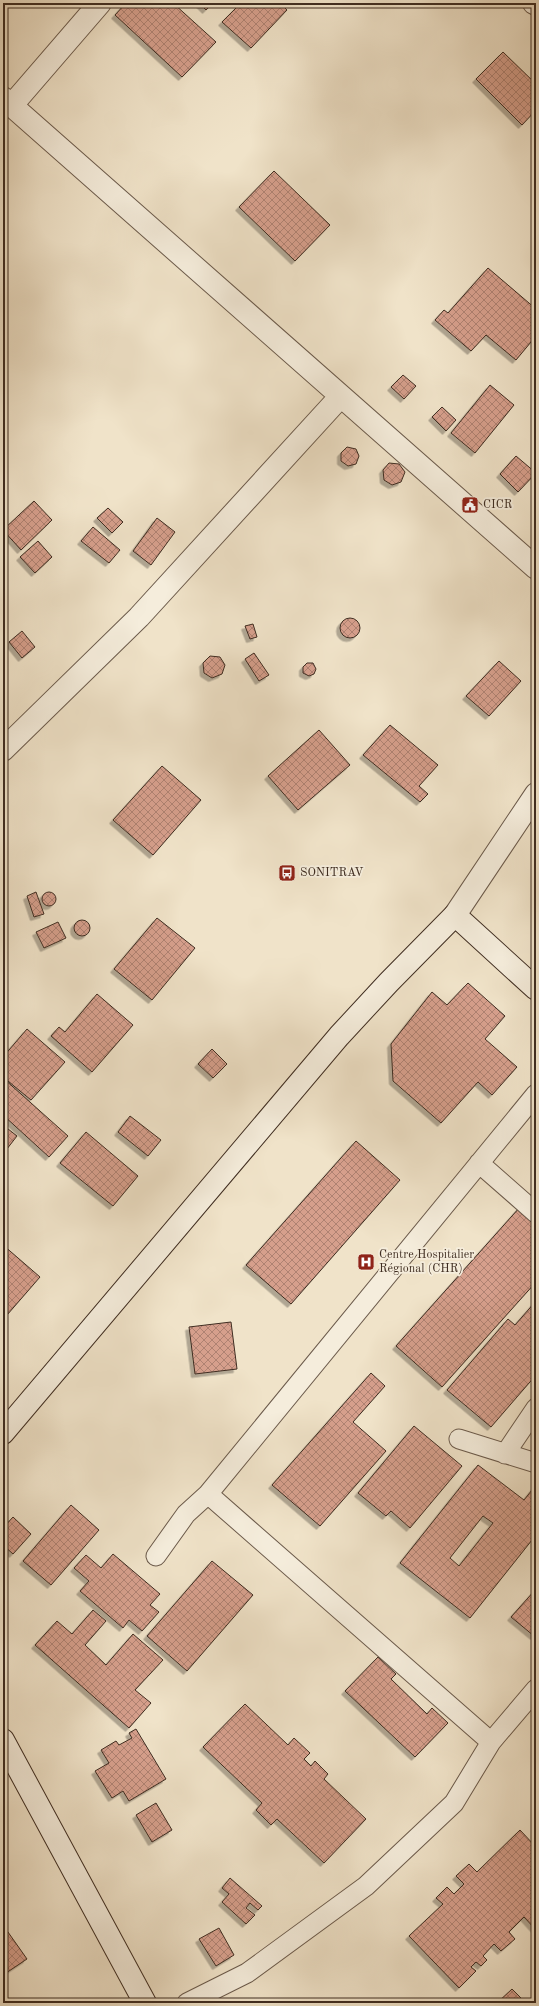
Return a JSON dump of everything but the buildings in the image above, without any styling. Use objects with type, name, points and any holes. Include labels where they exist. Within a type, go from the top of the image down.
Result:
[{"type":"street","points":[[100,3],[7,102],[340,397],[536,568]]},
{"type":"street","points":[[3,750],[139,617],[340,397]]},
{"type":"street","points":[[3,1433],[339,1036],[455,915],[536,794]]},
{"type":"street","points":[[455,915],[536,989]]},
{"type":"street","points":[[3,1740],[143,2002]]},
{"type":"lane","points":[[156,1556],[186,1514],[208,1494],[536,1094]]},
{"type":"lane","points":[[479,1163],[536,1213]]},
{"type":"lane","points":[[505,1454],[536,1408]]},
{"type":"lane","points":[[459,1439],[536,1463]]},
{"type":"lane","points":[[208,1494],[491,1742]]},
{"type":"lane","points":[[187,2003],[247,1973],[366,1886],[454,1803],[491,1742],[536,1689]]},
{"type":"place","name":"CICR","points":[[470,505]]},
{"type":"place","name":"SONITRAV","points":[[287,873]]},
{"type":"place","name":"Centre Hospitalier Régional (CHR)","points":[[366,1262]]}]
